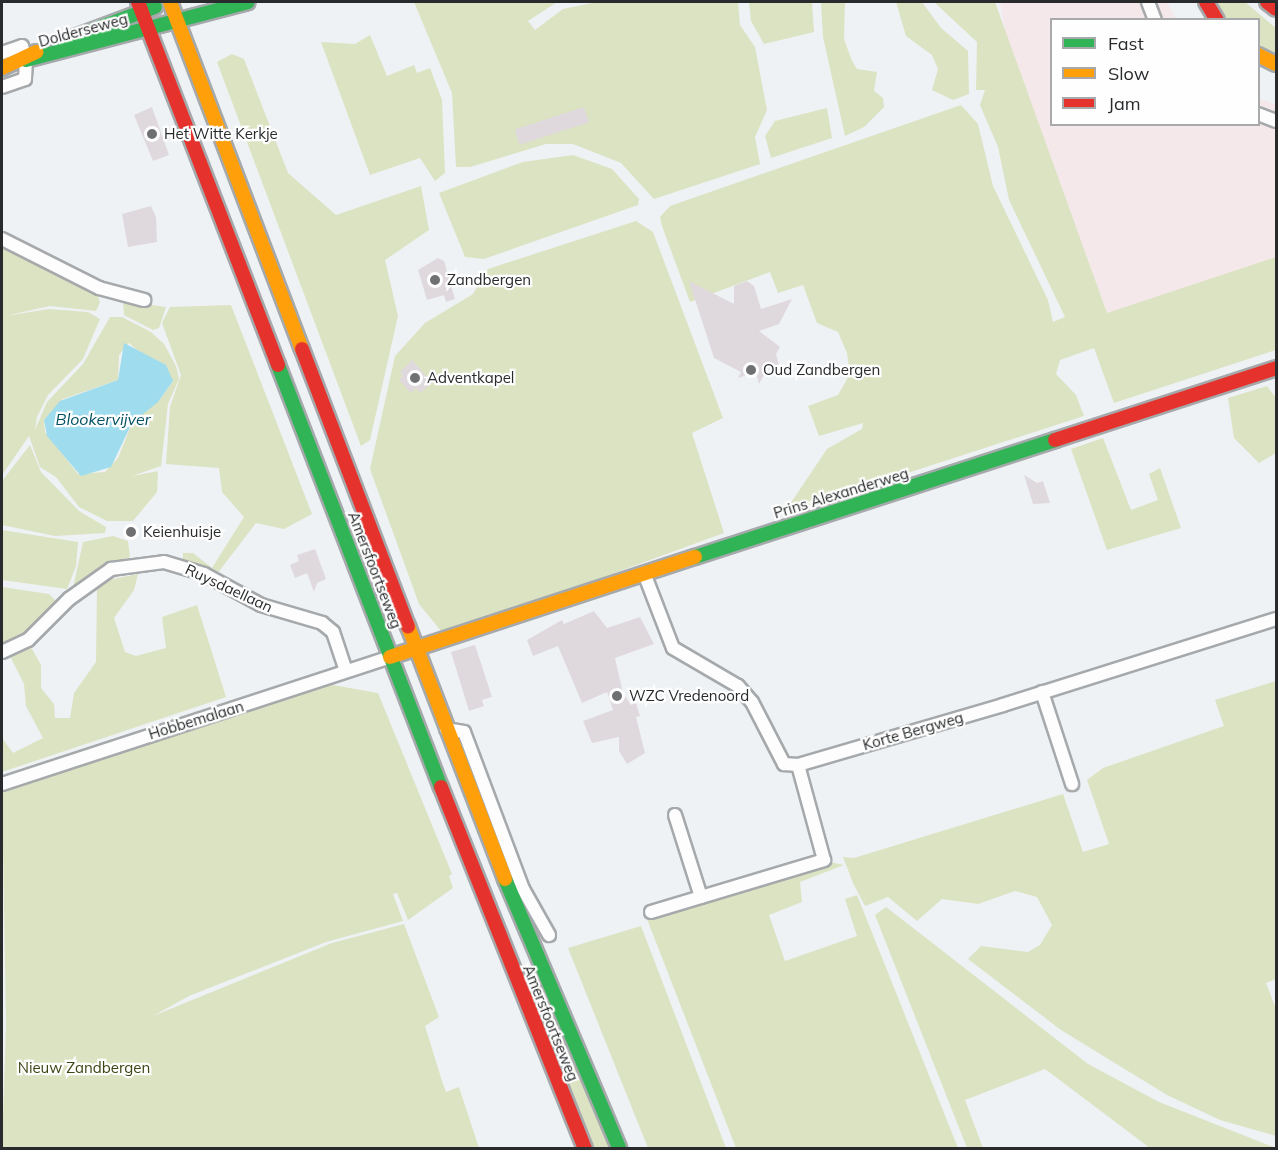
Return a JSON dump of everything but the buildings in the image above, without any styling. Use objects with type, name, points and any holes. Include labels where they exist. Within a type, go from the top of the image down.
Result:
[{"type":"main road","name":"Dolderseweg","points":[[26,60],[43,49],[140,7],[171,2]]},
{"type":"main road","name":"Amersfoortseweg","points":[[171,2],[446,729],[619,1149]]},
{"type":"main road","name":"Dolderseweg","points":[[2,68],[248,2]]},
{"type":"main road","points":[[1206,2],[1216,18]]},
{"type":"main road","points":[[1266,2],[1276,9]]},
{"type":"main road","name":"Amersfoortseweg","points":[[140,7],[390,657],[585,1149]]},
{"type":"main road","points":[[1260,56],[1276,64]]},
{"type":"main road","name":"Prins Alexanderweg","points":[[390,657],[1276,368]]},
{"type":"street","points":[[1148,2],[1154,18]]},
{"type":"street","name":"Dolderseweg","points":[[2,53],[22,46],[26,60],[26,79],[2,87]]},
{"type":"street","points":[[1260,115],[1276,121]]},
{"type":"street","points":[[2,238],[99,288],[144,300]]},
{"type":"street","name":"Ruysdaellaan","points":[[2,652],[28,640],[69,599],[111,569],[164,562],[204,574],[261,605],[322,623],[333,632],[346,671]]},
{"type":"street","points":[[644,573],[673,648],[738,686],[752,702],[784,764],[798,765],[824,860],[651,912]]},
{"type":"street","name":"Korte Bergweg","points":[[798,765],[1276,619]]},
{"type":"street","name":"Hobbemalaan","points":[[2,784],[390,657]]},
{"type":"street","points":[[1042,692],[1072,784]]},
{"type":"street","points":[[446,729],[464,732],[523,889],[549,934]]},
{"type":"street","points":[[675,815],[701,897]]},
{"type":"shaded area","points":[[1000,2],[1167,2],[1175,18],[1050,18],[1050,126],[1260,126],[1260,98],[1276,105],[1276,257],[1107,313],[1005,31]]},
{"type":"green space","points":[[414,2],[557,2],[528,21],[535,30],[563,9],[597,2],[738,2],[740,25],[755,47],[767,110],[755,137],[760,164],[654,199],[621,163],[573,144],[546,144],[470,167],[456,167],[452,93]]},
{"type":"green space","points":[[749,2],[812,2],[814,32],[764,44],[751,21]]},
{"type":"green space","points":[[821,2],[845,2],[844,39],[852,61],[857,69],[877,72],[874,91],[883,98],[884,107],[864,127],[845,136],[823,37]]},
{"type":"green space","points":[[896,2],[922,2],[941,28],[968,51],[969,94],[953,100],[932,90],[938,69],[932,55],[906,36]]},
{"type":"green space","points":[[934,2],[995,2],[1107,313],[1276,257],[1276,350],[1114,403],[1094,348],[1060,360],[1056,374],[1076,395],[1084,416],[784,513],[827,449],[862,429],[863,423],[819,436],[808,406],[838,395],[850,374],[847,353],[838,332],[817,323],[803,285],[778,293],[770,272],[690,302],[660,217],[670,206],[961,105],[978,124],[993,186],[1048,300],[1053,322],[1065,317],[1009,200],[998,147],[980,105],[985,90],[976,90],[977,42]]},
{"type":"green space","points":[[1212,2],[1245,2],[1276,28],[1276,58],[1260,49],[1260,18],[1225,18]]},
{"type":"green space","points":[[370,35],[387,76],[414,65],[417,73],[430,68],[442,100],[445,173],[435,181],[420,158],[370,175],[321,42],[355,44]]},
{"type":"green space","points":[[232,54],[244,59],[288,173],[336,215],[421,186],[429,230],[385,260],[398,316],[370,440],[361,446],[217,62]]},
{"type":"green space","points":[[827,108],[832,138],[771,158],[765,136],[775,121]]},
{"type":"green space","points":[[573,155],[612,169],[639,199],[638,205],[484,259],[465,257],[439,193],[523,162]]},
{"type":"green space","points":[[636,221],[653,232],[723,418],[692,433],[724,533],[535,602],[441,631],[419,604],[370,469],[395,356],[425,323],[473,294],[488,269]]},
{"type":"green space","points":[[2,245],[96,292],[100,302],[96,311],[50,306],[5,316],[49,309],[88,312],[100,319],[83,359],[48,395],[37,417],[35,430],[47,402],[83,364],[110,317],[122,317],[151,332],[164,344],[176,366],[179,379],[168,404],[161,466],[132,476],[158,471],[157,492],[133,521],[107,521],[79,507],[56,477],[40,467],[29,436],[2,475]],"holes":[[[129,343],[173,381],[161,398],[132,423],[118,458],[105,472],[78,474],[45,432],[44,420],[63,399],[118,380],[119,355]]]},
{"type":"green space","points":[[123,301],[166,307],[159,328],[153,330],[124,315]]},
{"type":"green space","points":[[231,305],[312,514],[284,529],[256,523],[217,574],[183,559],[183,553],[193,553],[212,568],[244,517],[222,492],[219,468],[166,464],[170,407],[181,375],[162,323],[170,307]]},
{"type":"green space","points":[[1267,386],[1276,398],[1276,453],[1259,463],[1234,438],[1228,398]]},
{"type":"green space","points":[[1103,438],[1131,510],[1158,500],[1149,474],[1160,468],[1181,528],[1107,550],[1071,449]]},
{"type":"green space","points":[[30,445],[41,472],[79,511],[106,527],[105,533],[55,536],[2,525],[2,481]]},
{"type":"green space","points":[[2,530],[78,542],[76,566],[67,589],[2,580]]},
{"type":"green space","points":[[113,536],[128,541],[130,557],[96,570],[73,588],[83,542]]},
{"type":"green space","points":[[138,574],[134,590],[114,618],[125,652],[136,656],[166,648],[162,617],[197,605],[226,697],[2,772],[2,738],[13,753],[43,738],[26,706],[24,684],[10,656],[27,647],[32,649],[41,665],[41,688],[54,704],[55,718],[70,718],[74,693],[96,662],[97,588],[113,579]]},
{"type":"green space","points":[[2,587],[49,594],[59,604],[24,636],[2,648]]},
{"type":"green space","points":[[1276,681],[1276,979],[1266,983],[1276,1009],[1276,1136],[1220,1120],[1167,1095],[1061,1030],[968,959],[981,946],[1028,952],[1040,945],[1052,925],[1037,897],[1015,891],[978,904],[942,899],[917,921],[888,897],[865,906],[853,883],[843,857],[854,858],[1063,794],[1083,852],[1109,844],[1087,780],[1103,768],[1224,726],[1215,700]]},
{"type":"green space","name":"Nieuw Zandbergen","points":[[327,684],[378,693],[452,874],[449,876],[453,888],[408,920],[397,893],[393,894],[403,921],[326,942],[189,996],[153,1016],[332,943],[404,924],[439,1017],[425,1026],[442,1081],[446,1092],[459,1087],[479,1148],[2,1148],[6,1025],[2,788]]},
{"type":"green space","points":[[819,860],[844,865],[800,882],[802,902],[769,915],[785,961],[857,936],[845,899],[857,895],[958,1148],[736,1148],[647,919]]},
{"type":"green space","points":[[886,907],[1088,1064],[1159,1102],[1276,1148],[1150,1148],[1045,1069],[965,1100],[983,1148],[967,1148],[875,915]]},
{"type":"green space","points":[[641,926],[726,1148],[648,1148],[568,948]]},
{"type":"green space","points":[[537,973],[613,1148],[592,1148],[523,980]]},
{"type":"water","name":"Blookervijver","points":[[124,343],[166,365],[173,381],[158,402],[132,423],[111,467],[81,476],[47,436],[44,420],[60,401],[118,380]]},
{"type":"traffic: fast","points":[[26,60],[248,2]]},
{"type":"traffic: fast","points":[[64,41],[155,7]]},
{"type":"traffic: fast","points":[[278,365],[441,787]]},
{"type":"traffic: fast","points":[[695,557],[1055,440]]},
{"type":"traffic: fast","points":[[505,879],[619,1148]]},
{"type":"traffic: slow","points":[[170,2],[302,349]]},
{"type":"traffic: slow","points":[[2,68],[37,52]]},
{"type":"traffic: slow","points":[[1260,56],[1276,64]]},
{"type":"traffic: slow","points":[[390,657],[695,557]]},
{"type":"traffic: slow","points":[[408,626],[505,879]]},
{"type":"traffic: jam","points":[[138,2],[278,365]]},
{"type":"traffic: jam","points":[[1206,2],[1216,18]]},
{"type":"traffic: jam","points":[[1267,2],[1276,9]]},
{"type":"traffic: jam","points":[[302,349],[408,626]]},
{"type":"traffic: jam","points":[[1055,440],[1276,368]]},
{"type":"traffic: jam","points":[[441,787],[585,1148]]},
{"type":"place","name":"Het Witte Kerkje","points":[[152,134]]},
{"type":"place","name":"Zandbergen","points":[[435,280]]},
{"type":"place","name":"Oud Zandbergen","points":[[751,370]]},
{"type":"place","name":"Adventkapel","points":[[415,378]]},
{"type":"place","name":"Keienhuisje","points":[[131,532]]},
{"type":"place","name":"WZC Vredenoord","points":[[617,696]]}]
